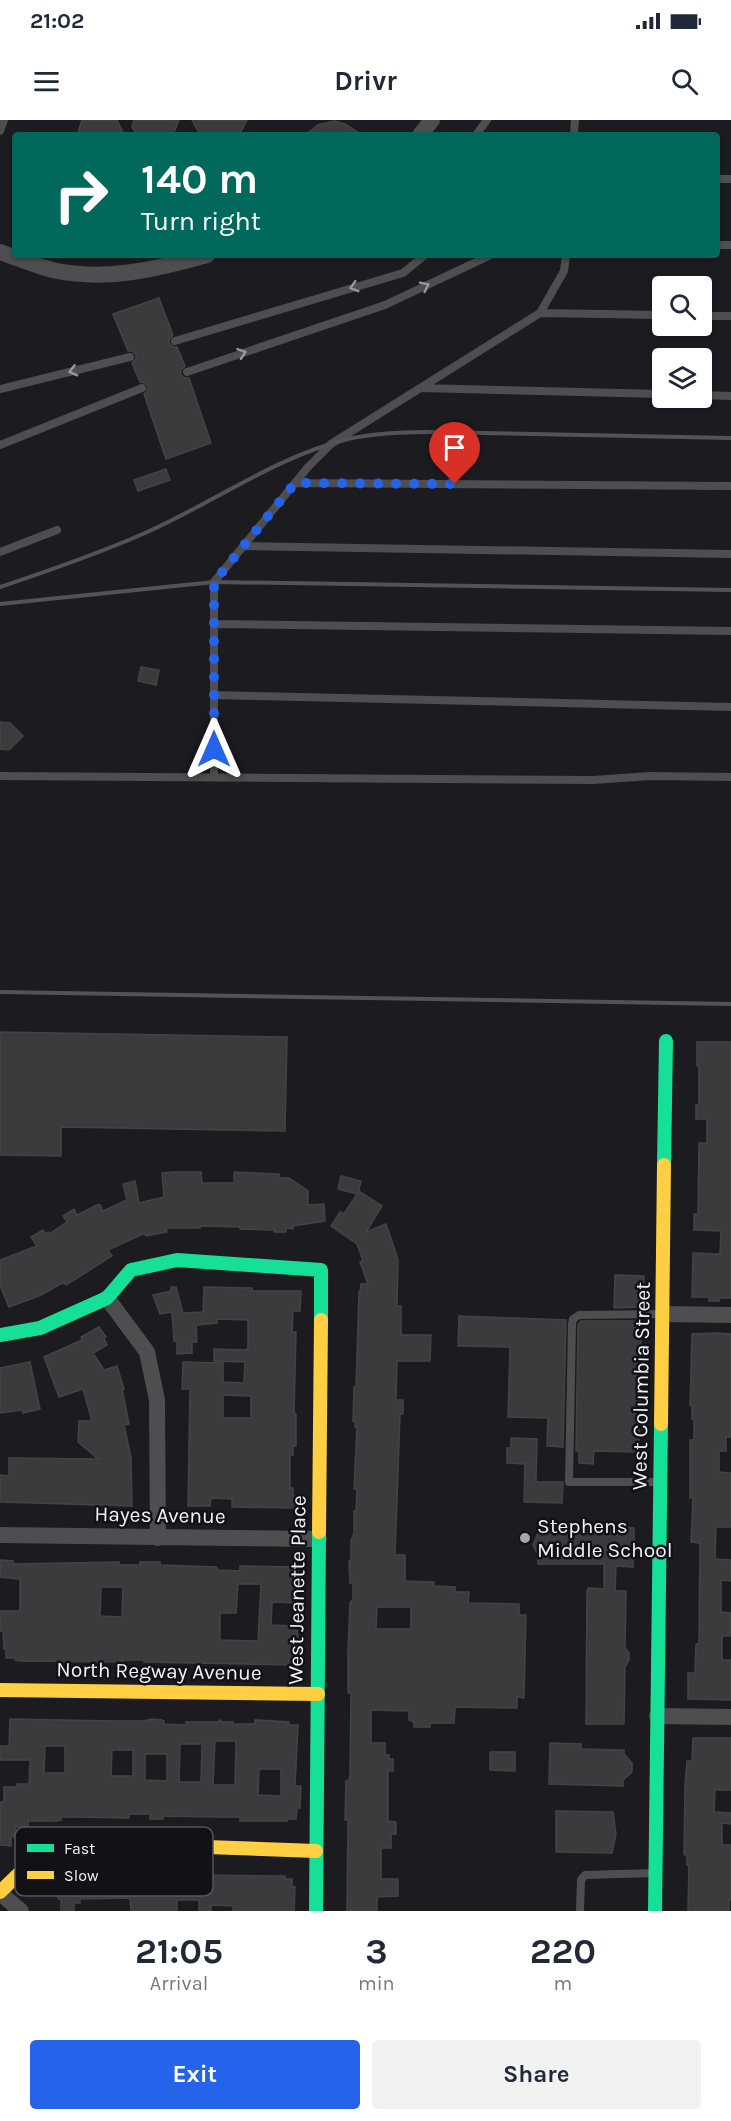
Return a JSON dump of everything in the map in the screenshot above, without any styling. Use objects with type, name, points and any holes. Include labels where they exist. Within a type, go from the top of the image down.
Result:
[{"type":"street","points":[[422,132],[432,120]]},
{"type":"street","points":[[17,258],[54,271],[86,275],[135,273],[195,258]]},
{"type":"street","name":"West Columbia Street","points":[[654,1911],[666,1041]]},
{"type":"street","name":"West Jeanette Place","points":[[107,1298],[131,1270],[177,1260],[321,1270],[316,1911]]},
{"type":"street","points":[[0,1335],[40,1328],[107,1298],[147,1352],[157,1400],[158,1538]]},
{"type":"street","points":[[663,1314],[731,1316]]},
{"type":"street","name":"Hayes Avenue","points":[[0,1535],[319,1539]]},
{"type":"street","name":"North Regway Avenue","points":[[0,1689],[318,1694]]},
{"type":"street","points":[[657,1716],[731,1717]]},
{"type":"street","points":[[213,1847],[316,1851]]},
{"type":"street","points":[[15,1878],[0,1893],[21,1911]]},
{"type":"lane","points":[[0,130],[4,120]]},
{"type":"lane","points":[[175,341],[403,273],[421,258]]},
{"type":"lane","points":[[187,372],[385,305],[484,258]]},
{"type":"lane","points":[[214,777],[214,582],[295,483],[331,444],[540,313],[564,271],[566,258]]},
{"type":"lane","points":[[540,313],[652,315]]},
{"type":"lane","points":[[712,316],[731,316]]},
{"type":"lane","points":[[0,389],[130,357]]},
{"type":"lane","points":[[0,446],[142,388]]},
{"type":"lane","points":[[420,388],[652,394]]},
{"type":"lane","points":[[712,395],[731,396]]},
{"type":"lane","points":[[295,483],[731,486]]},
{"type":"lane","points":[[0,552],[57,530]]},
{"type":"lane","points":[[243,546],[731,554]]},
{"type":"lane","points":[[214,624],[731,631]]},
{"type":"lane","points":[[214,695],[731,707]]},
{"type":"lane","points":[[0,776],[593,780],[650,776],[731,777]]},
{"type":"lane","points":[[660,1482],[569,1482],[573,1319],[579,1315],[663,1314]]},
{"type":"lane","points":[[580,1911],[581,1880],[585,1875],[655,1874]]},
{"type":"building","points":[[82,120],[117,120],[123,132],[78,132]]},
{"type":"building","points":[[134,120],[179,120],[174,132],[135,132],[132,127]]},
{"type":"building","points":[[192,120],[247,120],[241,132],[198,132]]},
{"type":"building","points":[[334,121],[345,124],[357,132],[309,132],[318,125]]},
{"type":"building","points":[[159,298],[173,335],[169,343],[177,347],[185,366],[181,370],[181,375],[189,378],[211,443],[166,459],[144,394],[148,386],[140,382],[132,363],[136,355],[128,351],[113,314]]},
{"type":"building","points":[[166,469],[170,480],[138,491],[134,480]]},
{"type":"building","points":[[141,667],[159,670],[156,685],[138,681]]},
{"type":"building","points":[[0,722],[10,723],[23,736],[9,750],[0,749]]},
{"type":"building","points":[[0,1032],[287,1037],[285,1131],[61,1127],[61,1156],[0,1155]]},
{"type":"building","points":[[697,1042],[731,1042],[731,1298],[719,1298],[719,1301],[709,1301],[709,1297],[692,1297],[693,1253],[720,1254],[721,1231],[694,1230],[694,1214],[698,1214],[699,1143],[707,1143],[707,1119],[696,1119],[696,1105],[699,1105]]},
{"type":"building","points":[[201,1172],[202,1183],[234,1183],[234,1172],[279,1174],[279,1178],[289,1178],[308,1191],[308,1205],[324,1204],[325,1221],[293,1226],[293,1229],[286,1228],[286,1232],[200,1226],[200,1228],[166,1228],[167,1232],[146,1236],[145,1233],[108,1250],[112,1256],[66,1285],[64,1282],[41,1295],[9,1307],[0,1285],[0,1260],[37,1246],[31,1237],[43,1230],[45,1234],[48,1232],[49,1234],[67,1222],[63,1216],[74,1209],[77,1215],[100,1205],[103,1211],[127,1200],[123,1184],[135,1181],[139,1203],[164,1197],[162,1173]]},
{"type":"building","points":[[341,1176],[361,1181],[358,1193],[359,1191],[382,1206],[366,1232],[386,1224],[398,1259],[397,1306],[401,1306],[401,1335],[431,1335],[430,1361],[397,1361],[396,1400],[403,1400],[403,1414],[400,1414],[395,1555],[405,1555],[405,1581],[434,1582],[434,1586],[455,1587],[455,1592],[469,1592],[468,1603],[519,1604],[519,1615],[526,1615],[524,1698],[517,1697],[517,1708],[455,1707],[454,1723],[430,1723],[430,1727],[414,1727],[414,1722],[409,1720],[409,1711],[371,1710],[371,1743],[385,1743],[385,1755],[393,1759],[393,1771],[388,1771],[388,1821],[396,1822],[396,1834],[391,1834],[391,1848],[381,1848],[381,1879],[398,1879],[398,1896],[377,1897],[377,1911],[347,1911],[348,1820],[345,1820],[346,1781],[349,1781],[350,1774],[351,1693],[348,1693],[348,1650],[350,1603],[353,1599],[349,1561],[351,1561],[357,1489],[354,1489],[357,1427],[353,1421],[354,1387],[356,1387],[359,1292],[361,1284],[368,1284],[360,1262],[363,1261],[357,1244],[331,1226],[340,1212],[344,1214],[357,1194],[338,1189]],"holes":[[[377,1607],[411,1607],[411,1629],[376,1629]]]},
{"type":"building","points":[[615,1275],[644,1276],[643,1307],[614,1308]]},
{"type":"building","points":[[171,1287],[176,1287],[183,1313],[203,1312],[204,1287],[252,1288],[252,1291],[301,1291],[300,1311],[293,1311],[292,1332],[296,1332],[294,1413],[296,1414],[296,1446],[293,1446],[293,1455],[290,1455],[290,1488],[293,1488],[293,1496],[296,1496],[295,1508],[232,1507],[232,1499],[211,1498],[210,1506],[188,1506],[190,1389],[182,1389],[183,1362],[223,1363],[223,1382],[244,1383],[245,1362],[214,1361],[214,1349],[246,1350],[248,1348],[248,1320],[217,1319],[217,1323],[196,1325],[197,1342],[192,1342],[192,1353],[177,1354],[172,1312],[160,1314],[153,1295],[171,1291]],"holes":[[[223,1395],[251,1396],[251,1418],[223,1418]]]},
{"type":"building","points":[[459,1316],[566,1320],[563,1447],[547,1446],[548,1418],[508,1417],[510,1347],[458,1346]]},
{"type":"building","points":[[581,1321],[641,1321],[639,1452],[594,1451],[593,1464],[579,1463],[579,1451],[576,1451],[578,1325]]},
{"type":"building","points":[[99,1327],[106,1337],[104,1338],[107,1345],[93,1353],[104,1370],[117,1366],[124,1389],[122,1389],[129,1424],[124,1425],[131,1457],[132,1506],[0,1502],[0,1475],[9,1476],[9,1458],[98,1459],[78,1442],[79,1421],[92,1421],[83,1389],[59,1397],[44,1357],[82,1340],[81,1337]]},
{"type":"building","points":[[692,1334],[731,1334],[731,1437],[726,1437],[726,1451],[719,1451],[719,1472],[731,1473],[731,1527],[716,1527],[715,1559],[731,1560],[731,1581],[721,1580],[721,1612],[731,1613],[730,1636],[722,1636],[722,1660],[731,1660],[731,1700],[688,1699],[688,1673],[695,1673],[696,1644],[699,1644],[700,1543],[691,1542],[693,1498],[690,1498],[690,1440],[694,1440],[694,1419],[692,1419],[692,1406],[690,1405]]},
{"type":"building","points":[[30,1362],[40,1409],[23,1413],[22,1410],[0,1413],[0,1368]]},
{"type":"building","points":[[511,1438],[537,1439],[536,1482],[563,1482],[562,1503],[524,1502],[525,1464],[507,1463],[507,1448],[511,1448]]},
{"type":"building","points":[[538,1525],[634,1528],[637,1549],[633,1556],[633,1567],[616,1566],[615,1591],[626,1591],[625,1648],[629,1653],[629,1660],[625,1667],[624,1724],[586,1724],[587,1591],[588,1588],[604,1589],[604,1564],[538,1564],[538,1555],[533,1545],[538,1533]]},
{"type":"building","points":[[1,1560],[13,1561],[13,1564],[119,1562],[119,1565],[140,1565],[140,1562],[160,1562],[160,1565],[216,1567],[218,1570],[240,1571],[240,1566],[298,1567],[297,1603],[272,1602],[271,1625],[295,1626],[295,1630],[298,1630],[297,1665],[144,1662],[144,1660],[123,1660],[123,1662],[19,1661],[15,1658],[6,1658],[3,1631],[0,1631],[0,1611],[20,1611],[20,1579],[0,1577]],"holes":[[[238,1584],[261,1584],[258,1641],[220,1640],[220,1613],[236,1613]],[[101,1587],[123,1587],[122,1617],[100,1616]]]},
{"type":"building","points":[[10,1719],[144,1721],[152,1719],[162,1720],[164,1724],[186,1725],[186,1722],[218,1722],[220,1720],[233,1722],[233,1724],[255,1724],[255,1720],[289,1722],[288,1725],[298,1725],[295,1786],[301,1786],[300,1808],[297,1808],[296,1819],[287,1819],[287,1821],[240,1821],[240,1817],[163,1816],[163,1819],[150,1819],[150,1814],[129,1814],[129,1818],[61,1817],[61,1820],[55,1821],[28,1821],[28,1827],[15,1827],[15,1837],[11,1836],[11,1846],[0,1845],[0,1802],[4,1802],[4,1787],[29,1784],[30,1760],[0,1760],[0,1746],[9,1746]],"holes":[[[215,1741],[236,1741],[235,1785],[213,1785]],[[180,1744],[202,1744],[201,1782],[179,1782]],[[45,1746],[65,1746],[65,1773],[44,1773]],[[112,1750],[133,1750],[133,1776],[111,1776]],[[145,1754],[167,1754],[167,1781],[145,1780]],[[259,1769],[281,1769],[281,1796],[258,1795]]]},
{"type":"building","points":[[693,1738],[731,1738],[731,1790],[715,1790],[714,1812],[731,1813],[731,1824],[722,1823],[722,1845],[731,1845],[729,1911],[688,1911],[689,1865],[687,1865],[687,1857],[684,1854],[685,1786],[687,1761],[692,1761]]},
{"type":"building","points":[[550,1743],[581,1744],[581,1749],[624,1750],[624,1754],[632,1763],[632,1772],[623,1780],[623,1786],[549,1784]]},
{"type":"building","points":[[490,1752],[515,1752],[515,1771],[490,1770]]},
{"type":"building","points":[[556,1811],[613,1812],[616,1834],[612,1853],[556,1852]]},
{"type":"building","points":[[213,1875],[285,1876],[285,1879],[292,1879],[292,1887],[295,1887],[294,1911],[233,1911],[233,1906],[211,1905],[211,1911],[199,1911],[199,1900],[177,1900],[177,1911],[131,1911],[130,1898],[80,1899],[80,1903],[74,1903],[74,1911],[61,1911],[61,1899],[58,1899],[58,1896],[213,1896]]},
{"type":"railway","points":[[0,587],[74,562],[128,540],[295,457],[348,439],[388,433],[429,432],[731,438]]},
{"type":"railway","points":[[0,604],[214,582],[731,590]]},
{"type":"railway","points":[[0,992],[731,1004]]},
{"type":"traffic: fast","points":[[664,1165],[666,1041]]},
{"type":"traffic: fast","points":[[0,1335],[40,1328],[107,1298],[131,1270],[177,1260],[321,1270],[321,1320]]},
{"type":"traffic: fast","points":[[655,1911],[661,1424]]},
{"type":"traffic: fast","points":[[316,1911],[319,1532]]},
{"type":"traffic: slow","points":[[661,1424],[664,1165]]},
{"type":"traffic: slow","points":[[319,1532],[321,1320]]},
{"type":"traffic: slow","points":[[0,1690],[318,1694]]},
{"type":"traffic: slow","points":[[213,1847],[316,1851]]},
{"type":"traffic: slow","points":[[0,1892],[15,1878]]},
{"type":"place","name":"Stephens Middle School","points":[[525,1538]]},
{"type":"route","points":[[214,749],[214,582],[295,483],[455,484]]}]
